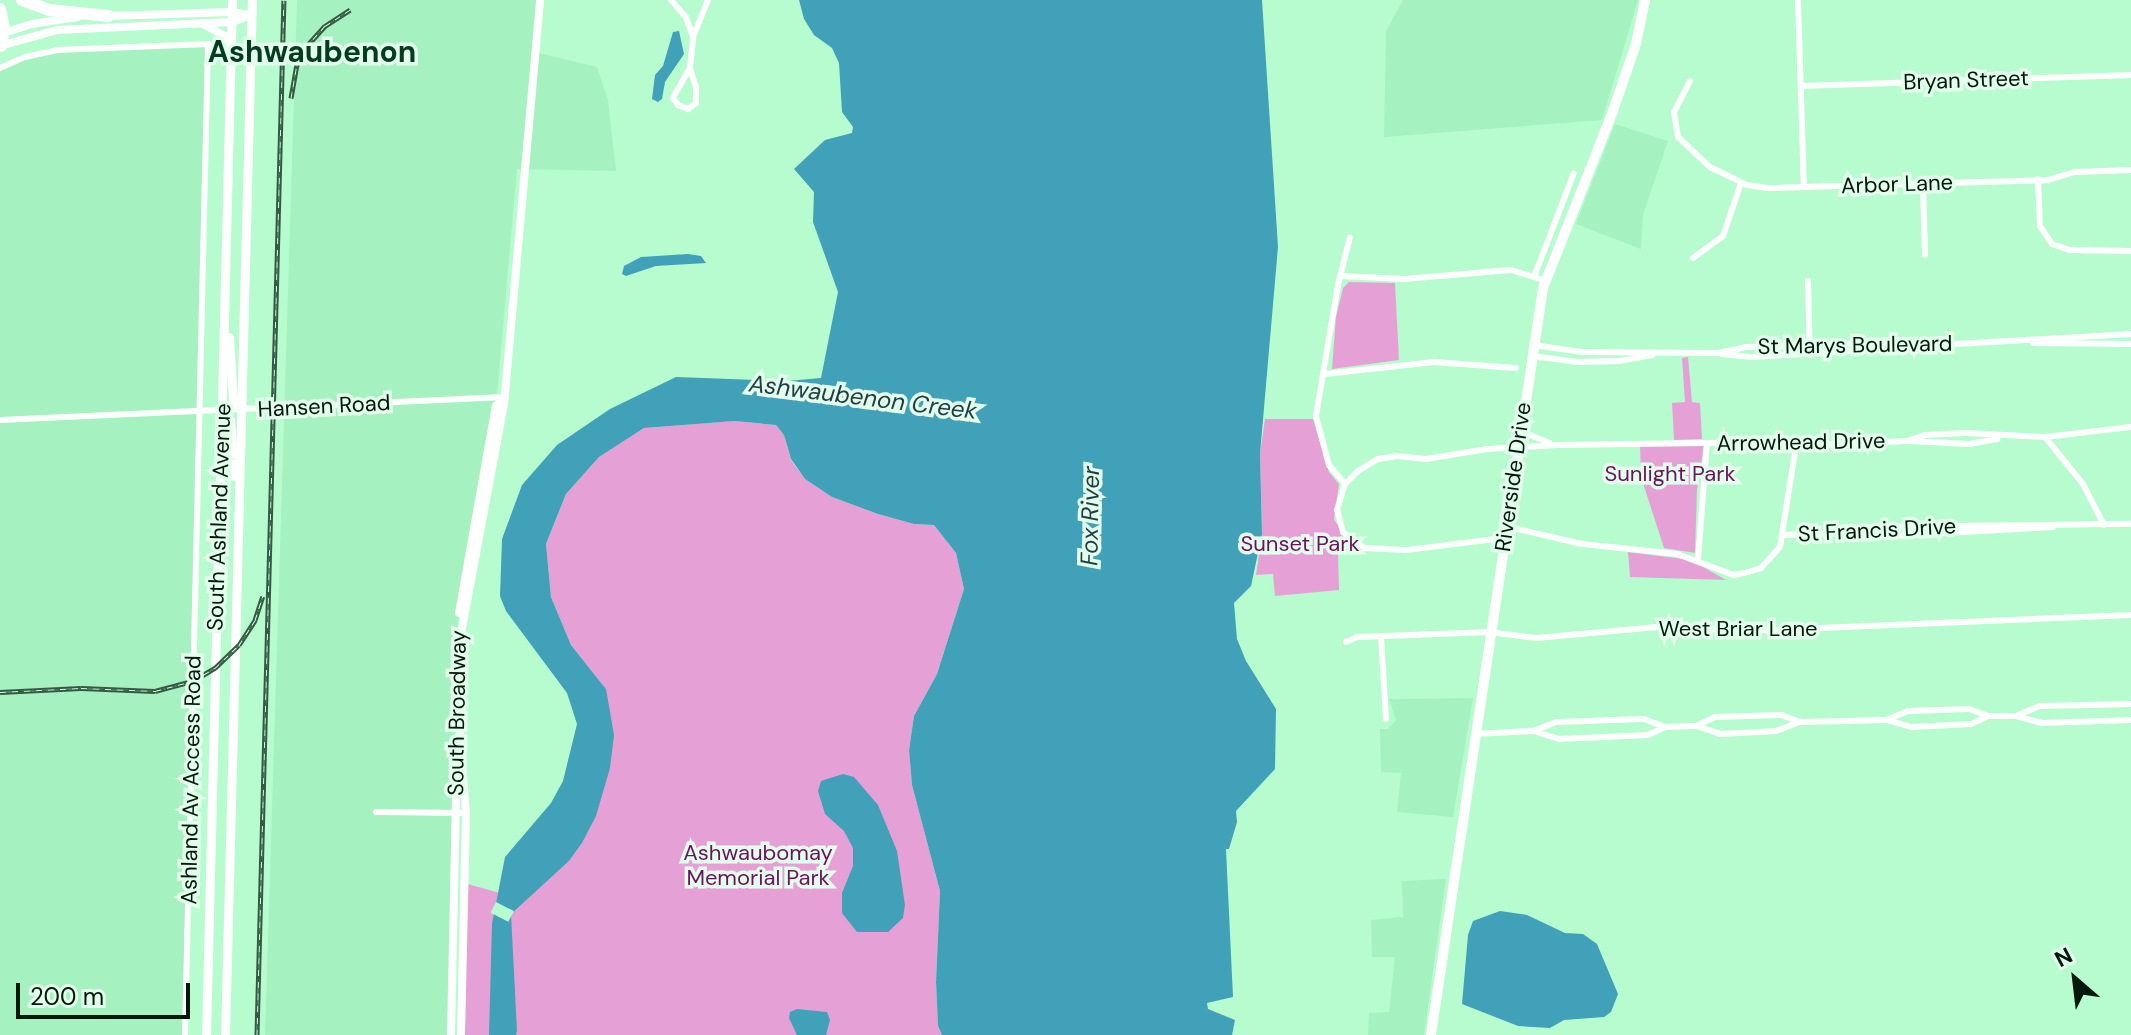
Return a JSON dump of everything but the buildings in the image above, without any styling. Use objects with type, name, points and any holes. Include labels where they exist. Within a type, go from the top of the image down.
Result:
[{"type":"highway","points":[[22,0],[50,10],[109,16]]},
{"type":"highway","points":[[0,9],[1,40]]},
{"type":"main road","name":"South Ashland Avenue","points":[[206,1035],[232,0]]},
{"type":"main road","name":"South Ashland Avenue","points":[[225,1035],[252,0]]},
{"type":"main road","name":"Riverside Drive","points":[[1431,1035],[1540,279],[1613,111],[1636,44],[1645,0]]},
{"type":"main road","points":[[225,298],[233,399],[241,411]]},
{"type":"main road","points":[[222,411],[230,420],[239,501]]},
{"type":"street","name":"South Broadway","points":[[461,1035],[466,813],[459,724],[461,634],[504,397],[540,0]]},
{"type":"street","points":[[671,0],[686,17],[693,37]]},
{"type":"street","points":[[690,68],[673,98],[678,105],[688,109],[696,103],[696,87],[690,68],[693,37],[708,0]]},
{"type":"street","points":[[1798,0],[1804,187]]},
{"type":"street","points":[[1,40],[56,19],[251,15]]},
{"type":"street","points":[[1,40],[81,27],[202,24],[232,17]]},
{"type":"street","points":[[202,24],[225,36],[231,46]]},
{"type":"street","name":"Ashland Av Access Road","points":[[0,68],[25,57],[57,50],[208,44],[185,1035]]},
{"type":"street","name":"Bryan Street","points":[[1801,86],[2131,75]]},
{"type":"street","name":"Arbor Lane","points":[[1690,81],[1674,112],[1678,137],[1710,167],[1741,183],[1768,188],[2056,179],[2075,172],[2131,170]]},
{"type":"street","points":[[1340,276],[1404,279],[1511,270],[1540,279],[1574,173]]},
{"type":"street","points":[[2038,179],[2040,226],[2052,244],[2069,250],[2131,251]]},
{"type":"street","points":[[1693,258],[1723,236],[1741,183]]},
{"type":"street","points":[[1923,183],[1925,255]]},
{"type":"street","points":[[1350,237],[1318,401],[1318,431],[1329,465],[1345,484],[1338,518],[1347,537],[1364,548],[1406,550],[1503,538]]},
{"type":"street","points":[[1808,281],[1810,355]]},
{"type":"street","name":"St Marys Boulevard","points":[[1532,350],[1718,353],[1746,347],[1810,344],[1873,343],[1905,347],[2026,343],[2065,336],[2131,334]]},
{"type":"street","points":[[2026,343],[2061,346],[2131,344]]},
{"type":"street","points":[[1718,353],[1752,357],[1905,347]]},
{"type":"street","points":[[1532,350],[1578,362],[1628,360],[1655,354]]},
{"type":"street","points":[[1325,374],[1434,362],[1516,368]]},
{"type":"street","name":"South Broadway","points":[[451,1035],[458,761],[453,674],[460,597],[496,406],[504,397]]},
{"type":"street","name":"Hansen Road","points":[[0,420],[504,397]]},
{"type":"street","name":"Arrowhead Drive","points":[[1345,484],[1378,459],[1426,459],[1516,447],[1782,442],[1796,446],[1907,441],[1953,433],[2045,437],[2131,427]]},
{"type":"street","points":[[1519,430],[1558,445]]},
{"type":"street","points":[[2045,437],[2083,484],[2104,525]]},
{"type":"street","points":[[1698,560],[1707,443]]},
{"type":"street","points":[[1782,535],[1796,446]]},
{"type":"street","name":"St Francis Drive","points":[[1505,526],[1582,544],[1677,554],[1734,575],[1748,572],[1772,559],[1782,535],[1845,533],[1874,527],[2131,524]]},
{"type":"street","name":"West Briar Lane","points":[[1346,642],[1357,637],[1490,632],[1536,638],[1658,627],[1791,630],[2131,615]]},
{"type":"street","points":[[1381,636],[1386,719]]},
{"type":"street","points":[[2016,716],[2040,706],[2131,704]]},
{"type":"street","points":[[1886,720],[1908,711],[1969,709],[1988,716],[2016,716],[2042,723],[2131,720]]},
{"type":"street","points":[[1696,726],[1715,717],[1781,715],[1800,722]]},
{"type":"street","points":[[1475,734],[1533,731],[1556,722],[1644,719],[1665,727],[1696,726],[1720,734],[1776,731],[1800,722],[1886,720],[1912,727],[1971,724],[1988,716]]},
{"type":"street","points":[[1533,731],[1559,739],[1648,735],[1665,727]]},
{"type":"street","points":[[376,812],[466,813]]},
{"type":"shaded area","points":[[297,0],[540,0],[535,52],[597,67],[608,100],[616,171],[517,169],[496,406],[461,586],[454,667],[458,761],[451,1035],[265,1035]]},
{"type":"shaded area","points":[[1403,0],[1638,0],[1602,120],[1384,137],[1386,31]]},
{"type":"shaded area","points":[[208,44],[185,1035],[0,1035],[0,68],[40,53]]},
{"type":"shaded area","points":[[1615,124],[1668,141],[1643,215],[1641,249],[1576,224]]},
{"type":"shaded area","points":[[1473,698],[1453,817],[1397,812],[1401,773],[1381,772],[1380,729],[1388,729],[1396,720],[1389,699]]},
{"type":"shaded area","points":[[1446,879],[1424,1035],[1368,1035],[1369,1013],[1389,1012],[1395,957],[1372,957],[1371,920],[1403,917],[1402,881]]},
{"type":"green space","points":[[1349,282],[1395,283],[1399,360],[1332,369],[1336,317],[1343,288]]},
{"type":"green space","points":[[1688,357],[1692,402],[1700,403],[1702,439],[1674,440],[1672,403],[1685,402],[1682,358]]},
{"type":"green space","name":"Sunset Park","points":[[1265,419],[1313,419],[1329,472],[1339,484],[1334,519],[1349,543],[1338,552],[1339,590],[1275,596],[1273,574],[1256,575],[1262,534],[1260,454]]},
{"type":"green space","name":"Ashwaubomay Memorial Park","points":[[735,421],[776,425],[784,435],[791,460],[805,479],[832,497],[878,514],[914,524],[934,525],[956,553],[964,589],[937,674],[914,716],[909,750],[912,785],[940,891],[936,982],[938,1026],[942,1035],[461,1035],[464,883],[500,893],[516,908],[569,861],[582,843],[606,689],[571,645],[551,597],[546,544],[566,494],[599,457],[644,428]]},
{"type":"green space","name":"Sunlight Park","points":[[1704,445],[1697,489],[1695,553],[1664,548],[1641,477],[1640,446]]},
{"type":"green space","points":[[1628,552],[1691,560],[1726,580],[1630,577]]},
{"type":"water","points":[[799,0],[1262,0],[1278,247],[1260,454],[1262,534],[1251,586],[1234,603],[1237,639],[1246,661],[1276,709],[1275,769],[1236,811],[1237,822],[1229,849],[1226,849],[1233,997],[1207,1003],[1208,1009],[1235,1020],[1232,1035],[942,1035],[938,1026],[936,982],[940,891],[912,785],[909,750],[914,716],[937,674],[964,589],[956,553],[934,525],[914,524],[878,514],[832,497],[805,479],[791,459],[784,435],[776,425],[735,421],[644,428],[599,457],[566,494],[546,544],[551,597],[571,645],[606,689],[614,735],[610,768],[596,816],[582,843],[569,861],[511,914],[517,1031],[516,1035],[489,1035],[492,924],[505,857],[551,803],[563,781],[577,724],[567,693],[506,611],[500,596],[502,539],[522,485],[557,445],[610,409],[676,377],[787,381],[821,378],[838,292],[813,222],[814,192],[794,169],[825,140],[852,133],[853,127],[842,112],[839,63],[832,48],[814,35],[804,19]]},
{"type":"water","points":[[679,31],[684,54],[665,82],[662,99],[658,102],[652,99],[655,75],[663,66],[673,32]]},
{"type":"water","points":[[701,256],[706,263],[656,266],[626,276],[622,274],[624,266],[641,257]]},
{"type":"water","points":[[843,774],[854,777],[878,805],[897,851],[905,905],[903,918],[888,932],[857,932],[842,913],[842,893],[853,866],[853,848],[844,831],[825,814],[818,791],[821,781]]},
{"type":"water","points":[[1500,911],[1527,915],[1565,933],[1583,934],[1597,944],[1618,994],[1611,1012],[1604,1017],[1564,1020],[1550,1028],[1518,1026],[1462,1004],[1468,935],[1473,921]]},
{"type":"water","points":[[797,1009],[827,1012],[830,1020],[826,1035],[797,1035],[789,1018],[790,1012]]},
{"type":"pier","points":[[496,902],[514,911],[508,922],[491,913]]},
{"type":"railway","points":[[257,1035],[284,0]]},
{"type":"railway","points":[[291,98],[297,65],[305,48],[325,26],[350,10]]},
{"type":"railway","points":[[0,692],[81,688],[155,691],[193,681],[215,668],[239,645],[255,620],[263,596]]},
{"type":"district","name":"Ashwaubenon","points":[[312,52]]},
{"type":"water label","name":"Ashwaubenon Creek","points":[[863,397]]},
{"type":"water label","name":"Fox River","points":[[1090,516]]}]
